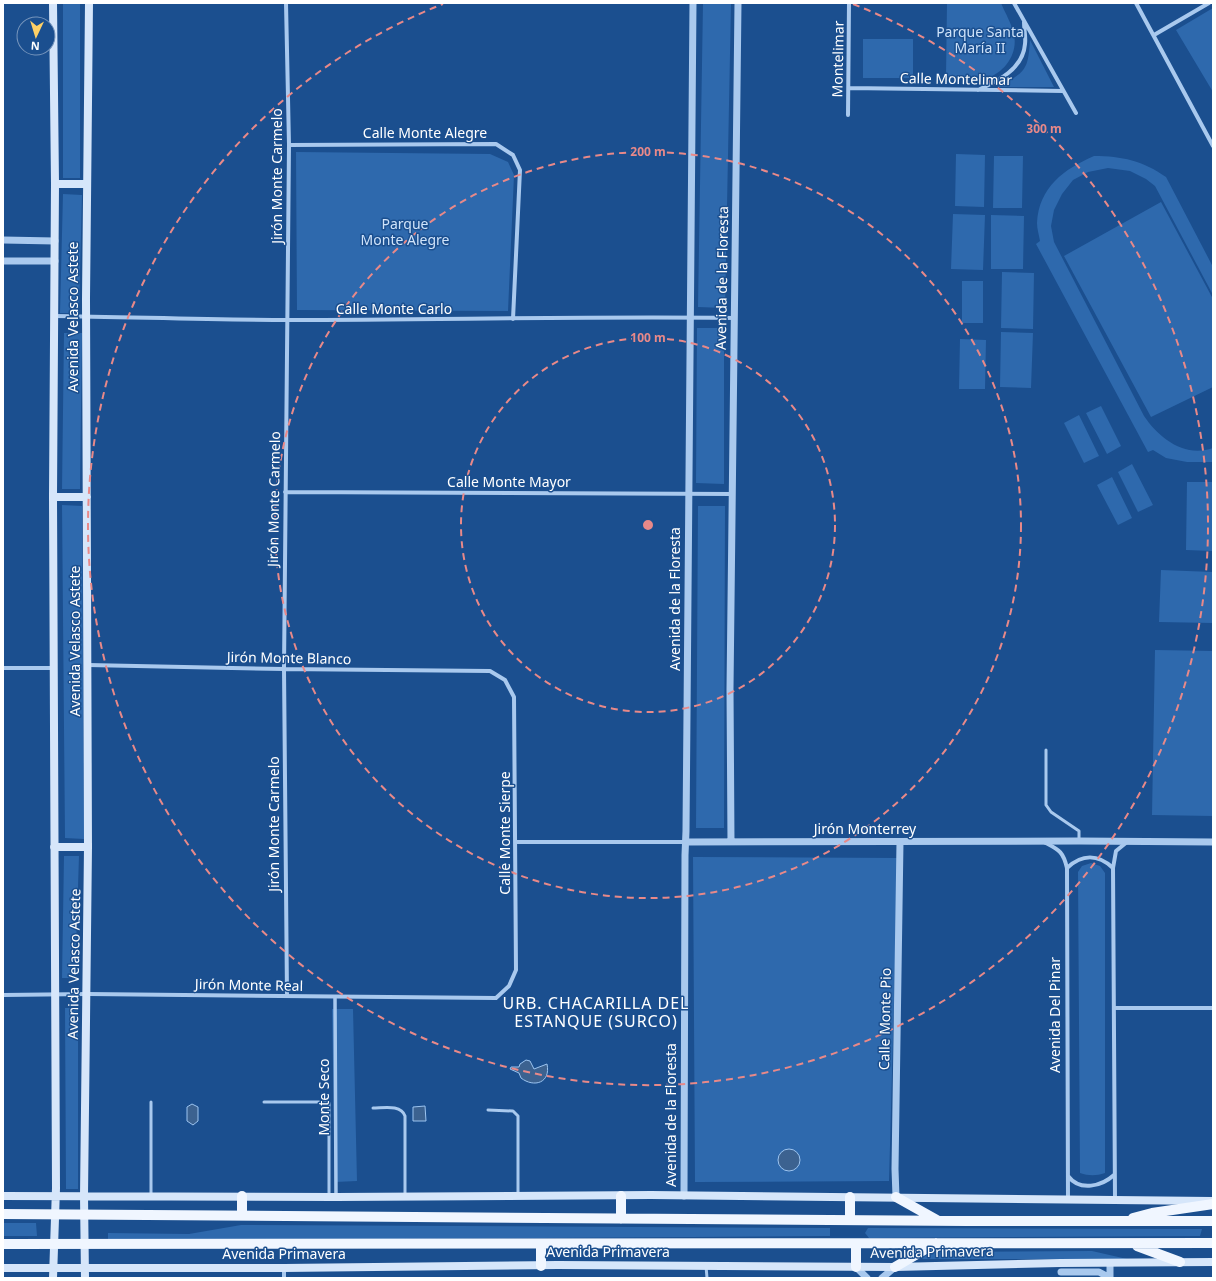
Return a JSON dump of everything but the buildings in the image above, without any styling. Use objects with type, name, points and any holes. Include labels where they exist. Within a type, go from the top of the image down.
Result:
[{"type":"main road","name":"Avenida Velasco Astete","points":[[53,3],[55,184],[53,497],[55,1214],[53,1278]]},
{"type":"main road","name":"Avenida Velasco Astete","points":[[85,1278],[84,1196],[88,994],[86,316],[89,3]]},
{"type":"main road","points":[[55,184],[87,184]]},
{"type":"main road","points":[[53,497],[87,497]]},
{"type":"main road","points":[[54,847],[88,847]]},
{"type":"main road","points":[[3,1196],[896,1197],[1068,1200],[1114,1199],[1213,1202]]},
{"type":"main road","points":[[242,1196],[242,1215]]},
{"type":"main road","points":[[621,1196],[621,1218]]},
{"type":"main road","points":[[850,1197],[850,1220]]},
{"type":"main road","points":[[896,1197],[939,1221]]},
{"type":"main road","points":[[1115,1222],[1152,1213],[1213,1202]]},
{"type":"main road","points":[[3,1214],[939,1221],[1213,1221]]},
{"type":"main road","points":[[895,1268],[937,1243]]},
{"type":"main road","points":[[1130,1243],[1180,1262]]},
{"type":"main road","name":"Avenida Primavera","points":[[3,1244],[1213,1243]]},
{"type":"main road","points":[[541,1244],[541,1266]]},
{"type":"main road","points":[[856,1244],[856,1267]]},
{"type":"main road","name":"Avenida Primavera","points":[[3,1268],[706,1266],[895,1268],[1060,1263],[1213,1262]]},
{"type":"street","name":"Jirón Monte Carmelo","points":[[286,3],[289,145],[284,669],[287,996]]},
{"type":"street","name":"Avenida de la Floresta","points":[[684,1196],[685,854],[693,3]]},
{"type":"street","name":"Avenida de la Floresta","points":[[731,842],[730,689],[738,3]]},
{"type":"street","name":"Montelimar","points":[[848,115],[849,3]]},
{"type":"street","points":[[1014,3],[1076,113]]},
{"type":"street","points":[[1136,3],[1213,146]]},
{"type":"street","points":[[1154,35],[1209,3]]},
{"type":"street","points":[[976,90],[998,81],[1013,70],[1021,58],[1025,46],[1024,20]]},
{"type":"street","name":"Calle Montelimar","points":[[849,88],[1063,91]]},
{"type":"street","name":"Calle Monte Alegre","points":[[289,145],[496,144],[514,155],[520,170],[513,319]]},
{"type":"street","points":[[3,240],[55,241]]},
{"type":"street","points":[[3,261],[55,261]]},
{"type":"street","name":"Calle Monte Carlo","points":[[54,316],[288,320],[734,318]]},
{"type":"street","name":"Calle Monte Mayor","points":[[285,492],[733,494]]},
{"type":"street","name":"Jirón Monte Blanco","points":[[88,665],[490,671]]},
{"type":"street","points":[[3,668],[54,668]]},
{"type":"street","name":"Calle Monte Sierpe","points":[[490,671],[505,680],[514,697],[516,970],[509,986],[496,998]]},
{"type":"street","name":"Jirón Monterrey","points":[[516,842],[1213,842]]},
{"type":"street","name":"Calle Monte Pio","points":[[896,1197],[895,1169],[900,842]]},
{"type":"street","name":"Avenida Del Pinar","points":[[1043,842],[1062,852],[1067,868],[1068,1200]]},
{"type":"street","points":[[1114,1199],[1113,868],[1116,851],[1127,842]]},
{"type":"street","points":[[1067,868],[1073,862],[1081,858],[1090,857],[1103,860],[1113,868]]},
{"type":"street","name":"Jirón Monte Real","points":[[3,995],[88,994],[496,998]]},
{"type":"street","name":"Monte Seco","points":[[332,1197],[335,997]]},
{"type":"street","points":[[1114,1008],[1213,1008]]},
{"type":"street","points":[[1068,1176],[1071,1180],[1083,1185],[1091,1186],[1108,1181],[1114,1175]]},
{"type":"street","points":[[1060,1263],[1061,1275],[1099,1272],[1110,1278],[1110,1263]]},
{"type":"street","points":[[856,1267],[867,1278]]},
{"type":"street","points":[[284,1268],[284,1278]]},
{"type":"street","points":[[882,1278],[895,1268]]},
{"type":"lane","points":[[1046,750],[1046,805],[1051,812],[1079,831],[1079,841]]},
{"type":"lane","points":[[151,1102],[151,1196]]},
{"type":"lane","points":[[264,1102],[329,1103],[332,1197]]},
{"type":"lane","points":[[372,1108],[393,1108],[400,1109],[404,1112],[405,1197]]},
{"type":"lane","points":[[488,1110],[513,1111],[518,1116],[518,1196]]},
{"type":"lane","points":[[706,1266],[706,1278]]},
{"type":"green space","points":[[63,3],[80,3],[80,178],[63,178]]},
{"type":"green space","points":[[703,3],[731,3],[725,308],[698,307]]},
{"type":"green space","name":"Parque Santa María II","points":[[947,3],[1001,3],[1012,27],[1015,42],[1009,61],[999,72],[982,79],[946,77]]},
{"type":"green space","points":[[1213,8],[1213,92],[1176,30]]},
{"type":"green space","points":[[863,39],[913,39],[913,78],[863,78]]},
{"type":"green space","points":[[1030,40],[1054,87],[997,87],[1014,78],[1023,70],[1028,59]]},
{"type":"green space","name":"Parque Monte Alegre","points":[[296,152],[490,154],[508,162],[514,175],[508,311],[297,310]]},
{"type":"green space","points":[[956,154],[985,155],[984,207],[955,206]]},
{"type":"green space","points":[[994,156],[1023,156],[1022,208],[993,208]]},
{"type":"green space","points":[[1094,156],[1132,160],[1149,167],[1166,177],[1213,267],[1213,295],[1155,186],[1146,179],[1130,171],[1108,168],[1088,172],[1073,180],[1062,194],[1054,210],[1051,226],[1054,242],[1144,416],[1157,432],[1173,444],[1192,450],[1213,448],[1213,462],[1187,462],[1166,458],[1153,450],[1148,452],[1036,244],[1040,241],[1037,225],[1039,210],[1048,189],[1063,173]]},
{"type":"green space","points":[[63,194],[82,195],[79,313],[60,313]]},
{"type":"green space","points":[[1161,202],[1213,299],[1213,387],[1151,417],[1064,256]]},
{"type":"green space","points":[[953,214],[985,215],[983,270],[951,269]]},
{"type":"green space","points":[[991,215],[1024,216],[1023,269],[991,269]]},
{"type":"green space","points":[[1002,272],[1034,273],[1033,329],[1001,328]]},
{"type":"green space","points":[[962,281],[983,281],[983,323],[962,323]]},
{"type":"green space","points":[[697,328],[724,328],[724,484],[696,483]]},
{"type":"green space","points":[[1001,332],[1033,333],[1031,388],[1000,387]]},
{"type":"green space","points":[[64,333],[82,333],[80,489],[62,489]]},
{"type":"green space","points":[[960,339],[986,340],[985,389],[959,389]]},
{"type":"green space","points":[[1101,406],[1121,446],[1107,454],[1086,413]]},
{"type":"green space","points":[[1079,415],[1099,456],[1084,463],[1064,423]]},
{"type":"green space","points":[[1132,464],[1153,505],[1138,512],[1118,472]]},
{"type":"green space","points":[[1112,477],[1132,518],[1118,525],[1097,485]]},
{"type":"green space","points":[[1187,482],[1213,482],[1213,551],[1186,550]]},
{"type":"green space","points":[[62,505],[82,506],[84,839],[65,838]]},
{"type":"green space","points":[[698,506],[725,506],[724,828],[696,828]]},
{"type":"green space","points":[[1161,570],[1213,572],[1213,623],[1159,622]]},
{"type":"green space","points":[[1155,650],[1213,651],[1213,816],[1152,815]]},
{"type":"green space","points":[[64,856],[79,856],[75,978],[62,978]]},
{"type":"green space","points":[[693,857],[898,858],[889,1181],[695,1182]]},
{"type":"green space","points":[[1091,863],[1100,866],[1105,873],[1105,1173],[1099,1175],[1086,1175],[1080,1173],[1078,872],[1082,866]]},
{"type":"green space","points":[[65,1008],[78,1008],[78,1189],[66,1189]]},
{"type":"green space","points":[[332,1009],[353,1009],[357,1181],[335,1182]]},
{"type":"green space","points":[[3,1223],[36,1223],[37,1236],[3,1236]]},
{"type":"green space","points":[[241,1225],[830,1228],[830,1236],[108,1241],[108,1233],[189,1234]]},
{"type":"green space","points":[[868,1228],[1202,1229],[1200,1236],[869,1238],[865,1233]]},
{"type":"green space","points":[[1092,1251],[1127,1259],[921,1259],[931,1252]]},
{"type":"shaded area","points":[[526,1060],[530,1061],[534,1069],[547,1064],[548,1070],[544,1079],[540,1082],[531,1083],[521,1078],[519,1073],[510,1069],[511,1067],[519,1067],[520,1064]]},
{"type":"shaded area","points":[[192,1104],[198,1107],[198,1121],[193,1125],[187,1121],[187,1107]]},
{"type":"shaded area","points":[[425,1106],[426,1121],[413,1121],[413,1107]]},
{"type":"shaded area","points":[[785,1149],[793,1149],[800,1156],[800,1164],[793,1171],[785,1171],[778,1164],[778,1156]]},
{"type":"district","name":"URB. CHACARILLA DEL ESTANQUE (SURCO)","points":[[596,1012]]}]
